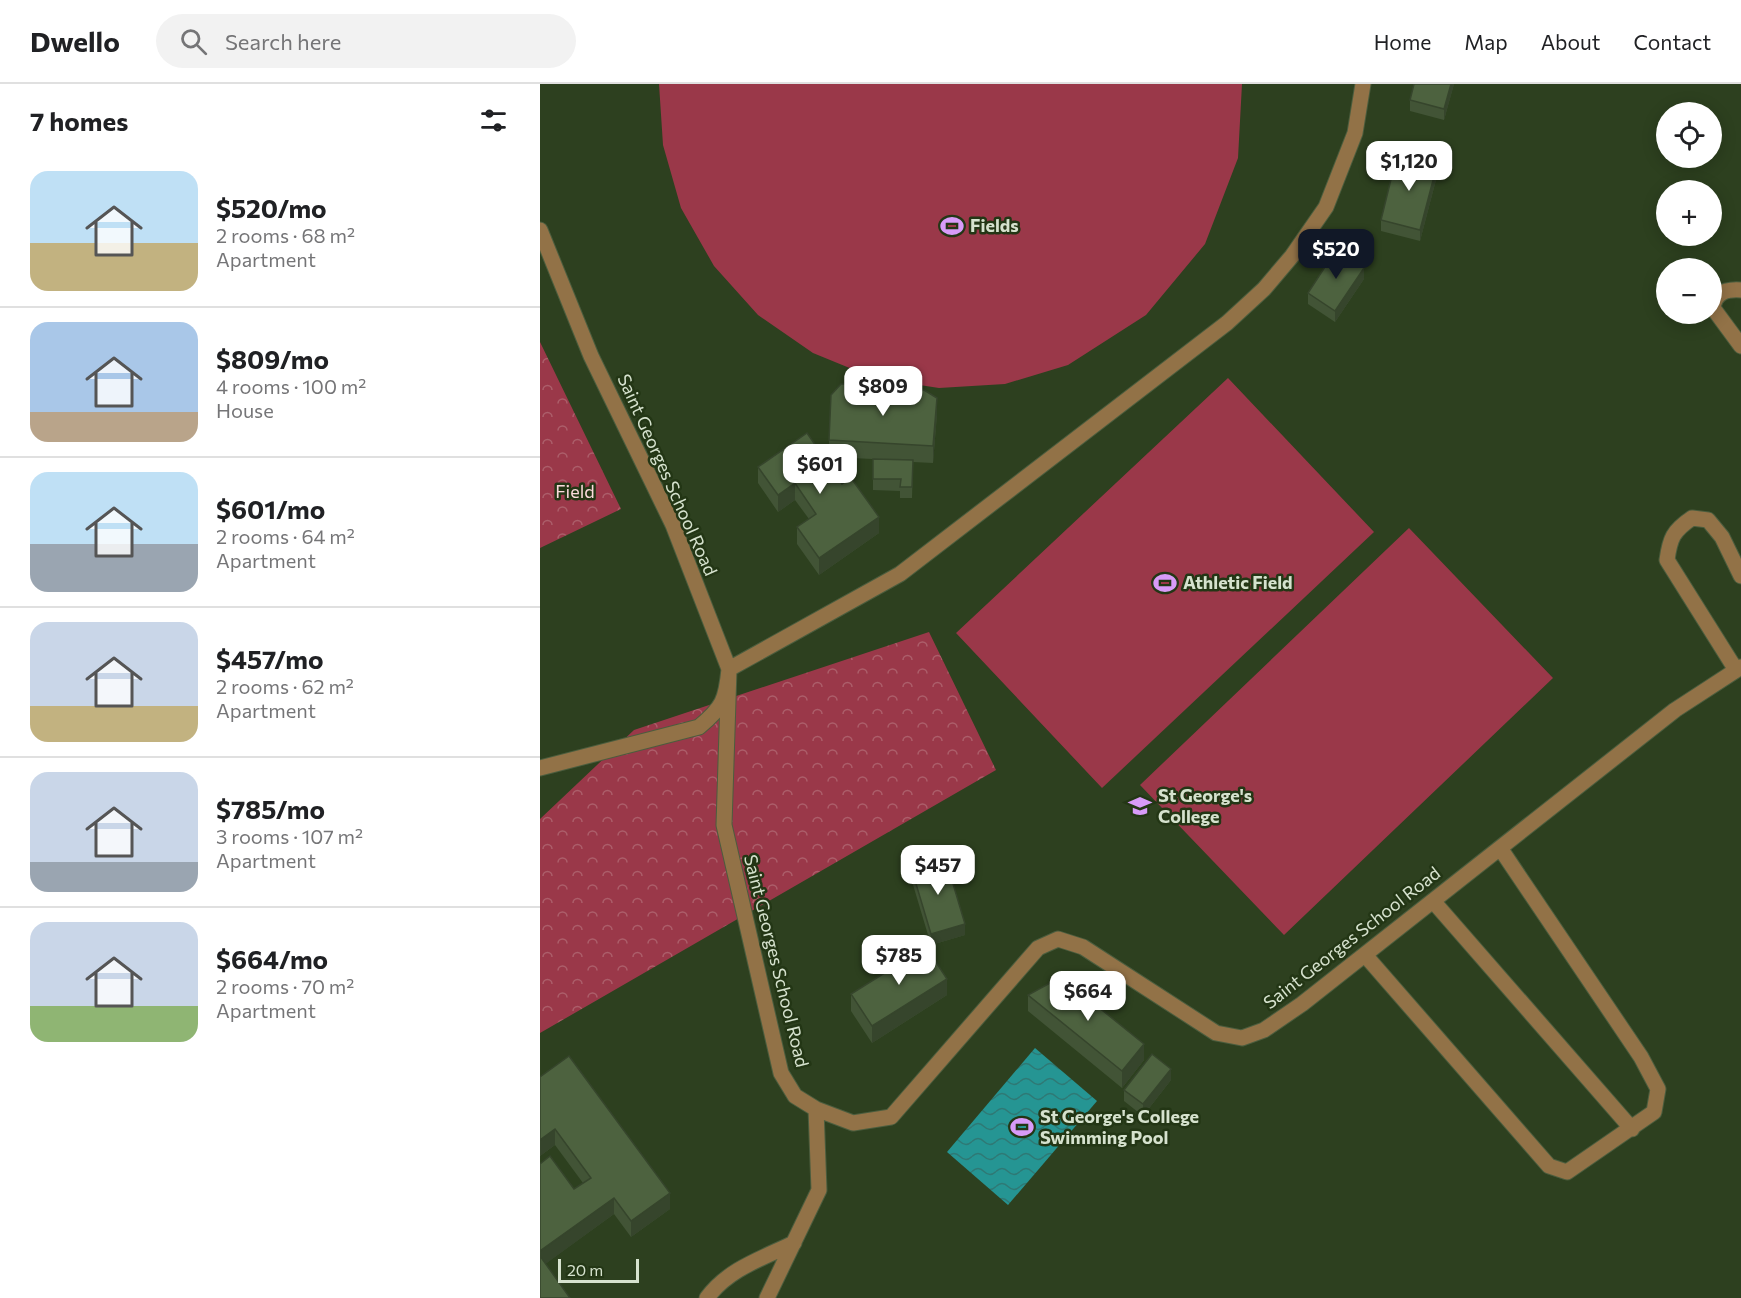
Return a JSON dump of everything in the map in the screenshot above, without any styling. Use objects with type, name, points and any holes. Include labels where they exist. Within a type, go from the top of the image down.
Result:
[{"type":"lane","points":[[540,768],[699,727],[711,717],[726,696],[729,669],[900,574],[1235,316],[1264,289],[1292,255],[1326,207],[1355,132],[1363,84]]},
{"type":"lane","name":"Saint Georges School Road","points":[[540,230],[591,356],[673,525],[729,669],[724,825],[781,1073],[795,1096],[816,1109],[853,1123],[891,1117],[1038,948],[1058,939],[1083,947],[1216,1033],[1242,1038],[1264,1030],[1365,955],[1675,710],[1739,668]]},
{"type":"lane","points":[[1741,291],[1721,292],[1714,300],[1713,308],[1741,346]]},
{"type":"lane","points":[[1739,668],[1667,560],[1669,542],[1678,528],[1692,518],[1708,520],[1722,537],[1741,576]]},
{"type":"lane","points":[[1365,955],[1549,1166],[1567,1172],[1654,1112],[1658,1089],[1641,1057],[1500,848]]},
{"type":"lane","points":[[1433,901],[1632,1129]]},
{"type":"lane","points":[[767,1298],[819,1190],[816,1109]]},
{"type":"lane","points":[[707,1298],[716,1285],[731,1273],[794,1243]]},
{"type":"green space","name":"Fields","points":[[659,84],[1242,84],[1238,158],[1205,244],[1146,315],[1068,365],[1005,384],[939,388],[874,378],[813,353],[758,315],[714,266],[681,208],[663,145]]},
{"type":"green space","name":"Field","points":[[540,342],[621,509],[540,548]]},
{"type":"green space","name":"Athletic Field","points":[[1228,378],[1374,532],[1102,788],[956,633]]},
{"type":"green space","name":"Athletic Field","points":[[1409,528],[1553,678],[1284,935],[1140,785]]},
{"type":"green space","points":[[929,632],[996,770],[540,1033],[540,819],[634,730]]},
{"type":"water","name":"St George's College Swimming Pool","points":[[1035,1048],[1097,1101],[1008,1205],[947,1152]]},
{"type":"building","points":[[1414,84],[1451,84],[1444,109],[1410,100]]},
{"type":"building","points":[[1397,155],[1437,165],[1420,230],[1381,220]]},
{"type":"building","points":[[1336,250],[1364,268],[1335,311],[1308,293]]},
{"type":"building","points":[[841,384],[851,384],[865,394],[901,396],[912,390],[924,390],[937,398],[933,446],[829,440],[831,395]]},
{"type":"building","points":[[807,433],[842,484],[851,478],[879,517],[819,558],[797,527],[816,514],[795,483],[778,495],[758,467]]},
{"type":"building","points":[[873,459],[913,460],[912,487],[900,487],[901,479],[873,479]]},
{"type":"building","points":[[945,857],[965,924],[931,934],[911,867]]},
{"type":"building","points":[[926,947],[947,979],[872,1026],[851,994]]},
{"type":"building","points":[[1061,977],[1144,1044],[1122,1071],[1028,995]]},
{"type":"building","points":[[1152,1054],[1171,1069],[1143,1104],[1124,1090]]},
{"type":"building","points":[[569,1056],[670,1193],[631,1221],[614,1198],[540,1251],[540,1164],[550,1156],[574,1189],[591,1178],[555,1129],[540,1140],[540,1077]]},
{"type":"building","points":[[540,1256],[570,1298],[540,1298]]},
{"type":"place","name":"Fields","points":[[952,226]]},
{"type":"place","name":"Athletic Field","points":[[1165,583]]},
{"type":"place","name":"St George's College","points":[[1140,806]]},
{"type":"place","name":"St George's College Swimming Pool","points":[[1022,1127]]}]
